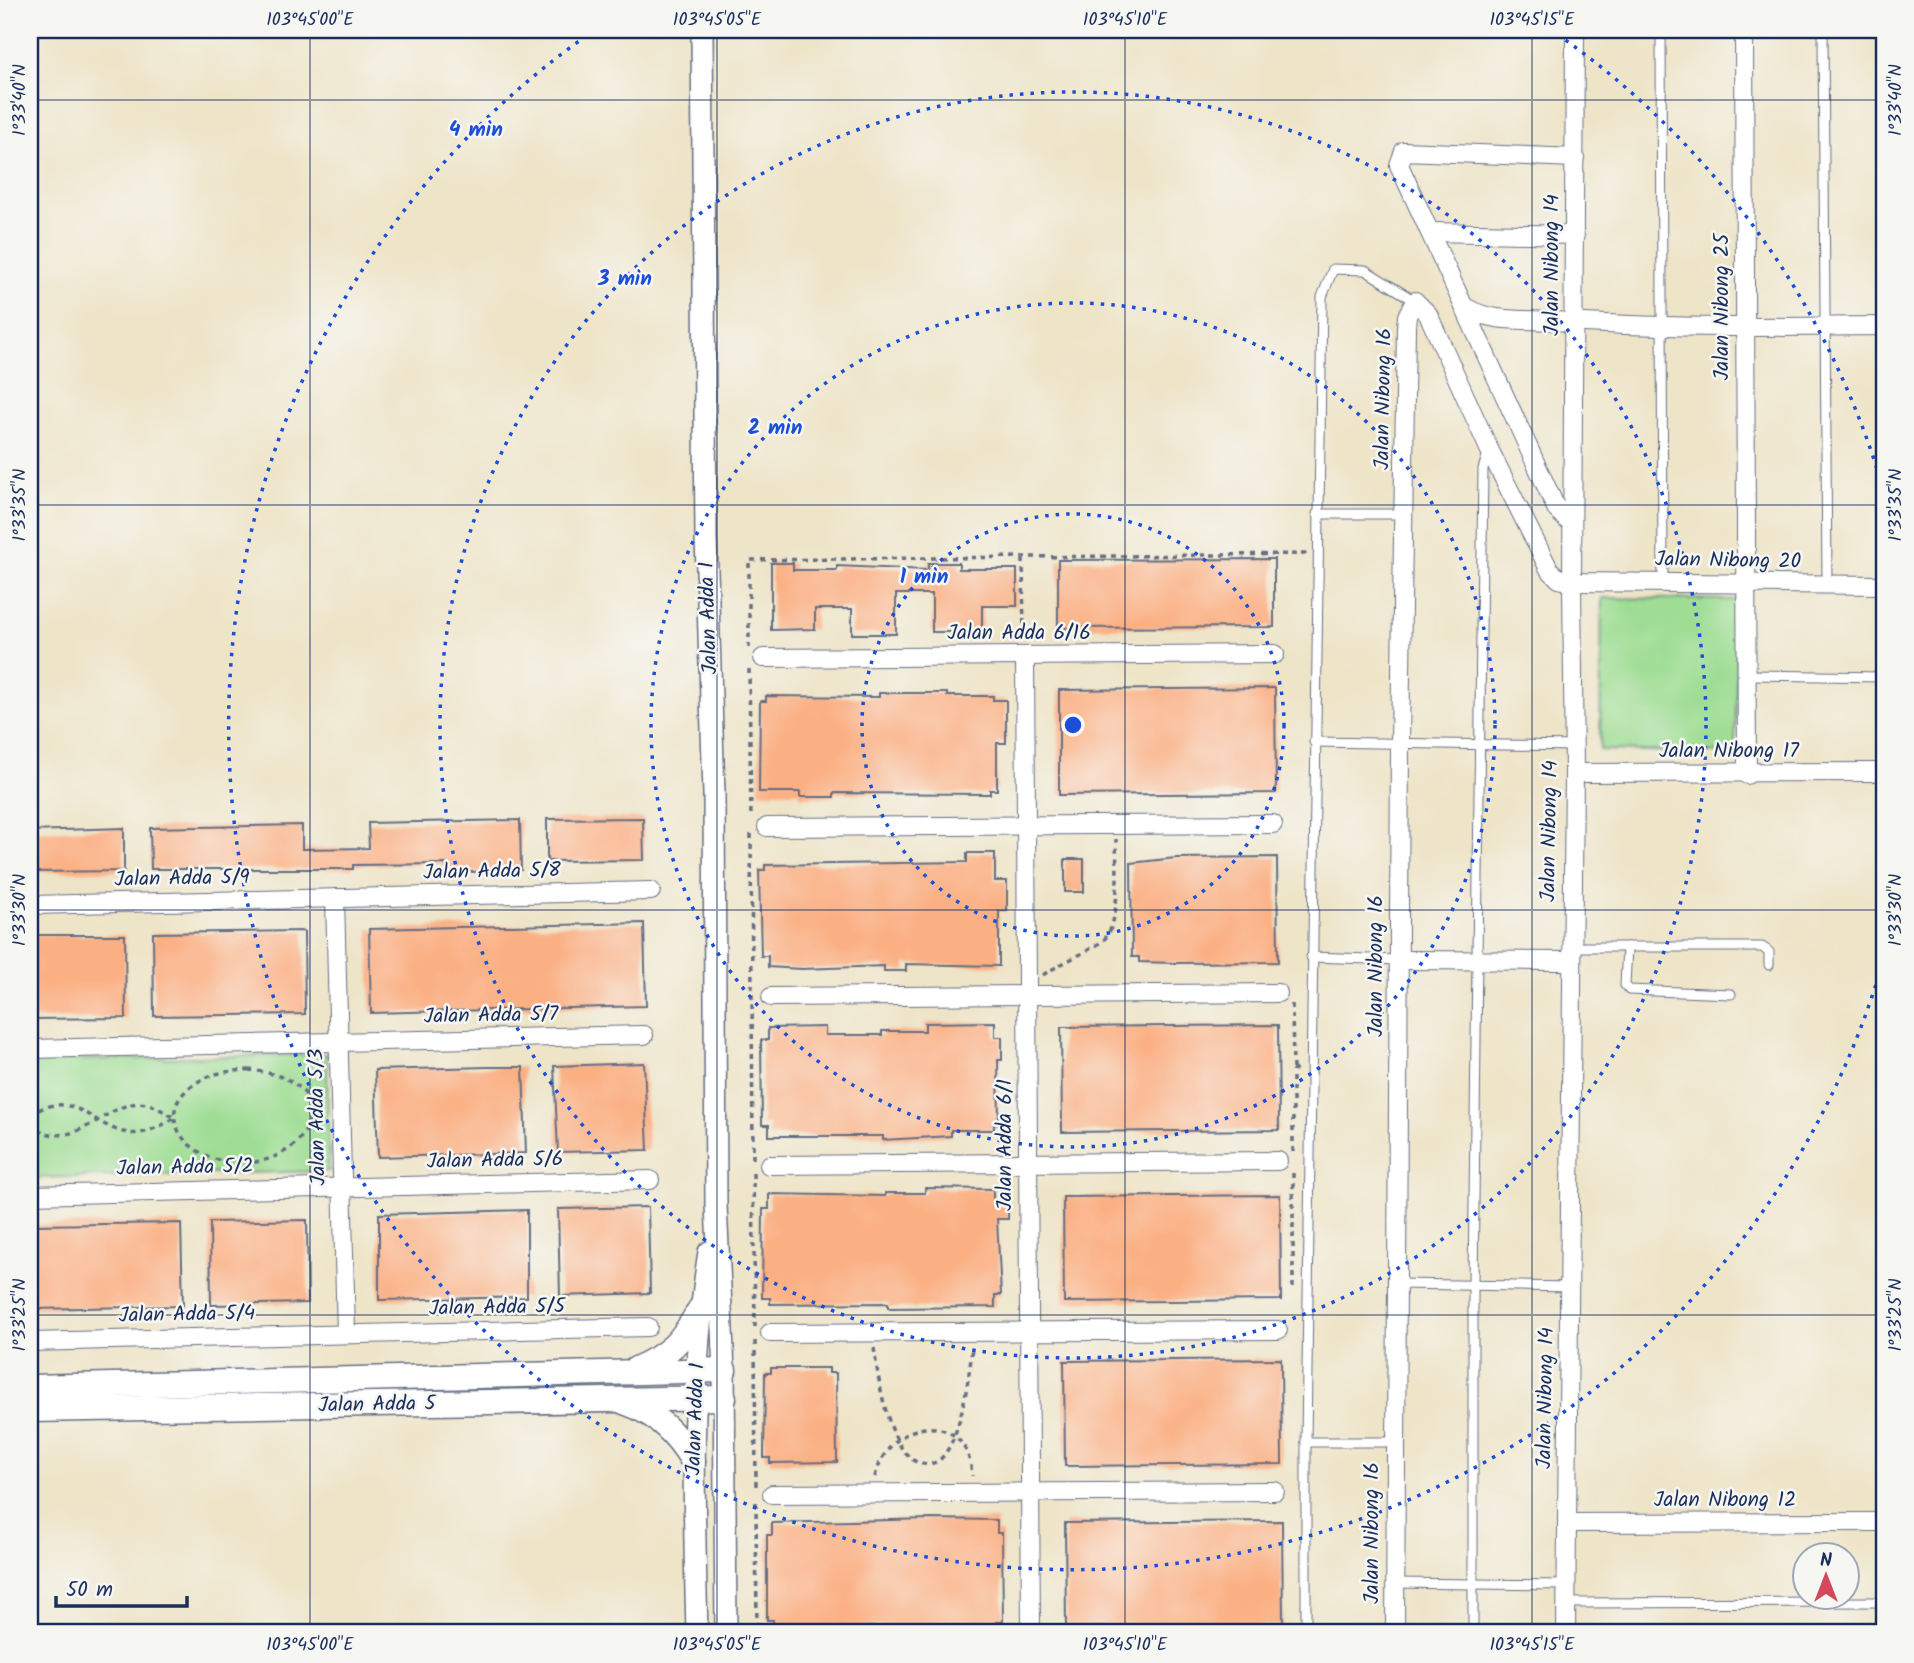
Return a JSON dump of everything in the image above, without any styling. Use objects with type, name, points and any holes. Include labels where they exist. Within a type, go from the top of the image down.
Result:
[{"type":"main road","points":[[628,1372],[659,1358],[684,1338],[700,1309]]},
{"type":"main road","name":"Jalan Adda 5","points":[[30,1387],[724,1370]]},
{"type":"main road","name":"Jalan Adda 5","points":[[30,1410],[724,1398]]},
{"type":"main road","points":[[619,1401],[639,1407],[662,1421],[678,1437],[693,1461]]},
{"type":"street","name":"Jalan Adda 1","points":[[702,30],[706,538],[715,794],[716,1205],[724,1370],[726,1633]]},
{"type":"street","name":"Jalan Nibong 14","points":[[1566,1633],[1574,773],[1574,30]]},
{"type":"street","name":"Jalan Nibong 25","points":[[1744,30],[1747,775]]},
{"type":"street","points":[[1572,525],[1557,510],[1467,308],[1399,165],[1404,151],[1575,158]]},
{"type":"street","points":[[1430,232],[1575,235]]},
{"type":"street","points":[[1415,301],[1435,326],[1489,450],[1549,569],[1559,579],[1572,582]]},
{"type":"street","name":"Jalan Nibong 16","points":[[1395,1633],[1400,745],[1406,327],[1407,316],[1415,301]]},
{"type":"street","points":[[1467,308],[1491,317],[1575,323],[1661,326],[1884,326]]},
{"type":"street","name":"Jalan Nibong 20","points":[[1572,582],[1884,585]]},
{"type":"street","name":"Jalan Adda 6/16","points":[[763,658],[1275,654]]},
{"type":"street","name":"Jalan Adda 6/1","points":[[1025,656],[1031,1633]]},
{"type":"street","name":"Jalan Nibong 17","points":[[1574,773],[1747,775],[1884,772]]},
{"type":"street","points":[[767,827],[1273,824]]},
{"type":"street","name":"Jalan Adda 5/8","points":[[335,898],[650,891]]},
{"type":"street","name":"Jalan Adda 5/9","points":[[30,905],[335,898]]},
{"type":"street","name":"Jalan Adda 5/3","points":[[335,898],[346,1334]]},
{"type":"street","points":[[1399,960],[1478,961],[1571,954]]},
{"type":"street","points":[[771,997],[1027,991],[1278,993]]},
{"type":"street","name":"Jalan Adda 5/7","points":[[339,1042],[644,1035]]},
{"type":"street","points":[[30,1049],[339,1042]]},
{"type":"street","points":[[769,1164],[1278,1161]]},
{"type":"street","name":"Jalan Adda 5/6","points":[[342,1188],[650,1180]]},
{"type":"street","name":"Jalan Adda 5/2","points":[[30,1195],[342,1188]]},
{"type":"street","name":"Jalan Adda 1","points":[[697,1633],[693,1461],[696,1370],[700,1309],[716,1205]]},
{"type":"street","name":"Jalan Adda 5/5","points":[[346,1334],[648,1327]]},
{"type":"street","points":[[770,1333],[1278,1330]]},
{"type":"street","name":"Jalan Adda 5/4","points":[[30,1342],[346,1334]]},
{"type":"street","points":[[772,1494],[1275,1490]]},
{"type":"street","name":"Jalan Nibong 12","points":[[1567,1523],[1884,1522]]},
{"type":"lane","points":[[1661,30],[1663,583]]},
{"type":"lane","points":[[1823,30],[1827,584]]},
{"type":"lane","points":[[1306,1633],[1311,957],[1322,297],[1326,280],[1333,269],[1365,270],[1415,301]]},
{"type":"lane","points":[[1473,1633],[1473,1285],[1479,745],[1483,469],[1489,450]]},
{"type":"lane","points":[[1317,514],[1405,514]]},
{"type":"lane","points":[[1747,675],[1884,677]]},
{"type":"lane","points":[[1314,742],[1573,746]]},
{"type":"lane","points":[[1627,947],[1625,985],[1629,990],[1731,994]]},
{"type":"lane","points":[[1571,954],[1627,947],[1762,947],[1769,952],[1769,965]]},
{"type":"lane","points":[[1311,957],[1399,960]]},
{"type":"lane","points":[[1398,1284],[1571,1287]]},
{"type":"lane","points":[[1306,1441],[1396,1442]]},
{"type":"lane","points":[[1395,1583],[1473,1584],[1566,1594],[1884,1602]]},
{"type":"path","points":[[757,1633],[748,560],[1305,554],[1305,568]]},
{"type":"path","points":[[1023,559],[1025,656]]},
{"type":"path","points":[[1027,991],[1063,961],[1101,943],[1110,932],[1114,919],[1116,825]]},
{"type":"path","points":[[1278,993],[1292,992],[1293,1072],[1293,1161],[1278,1161]]},
{"type":"path","points":[[1293,1072],[1299,1068],[1300,1046]]},
{"type":"path","points":[[248,1070],[265,1072],[298,1085],[306,1093],[312,1114],[309,1125],[292,1149],[262,1162],[243,1164],[221,1161],[185,1143],[178,1134],[175,1118],[180,1099],[199,1080],[213,1074],[248,1070]]},
{"type":"path","points":[[30,1126],[57,1135],[101,1121],[116,1109],[138,1104],[150,1105],[175,1118]]},
{"type":"path","points":[[30,1115],[49,1107],[76,1107],[128,1133],[142,1133],[175,1118]]},
{"type":"path","points":[[873,1332],[882,1400],[897,1440],[907,1456],[920,1464],[931,1465],[944,1455],[963,1406],[972,1332]]},
{"type":"path","points":[[872,1493],[886,1449],[909,1430],[940,1427],[953,1435],[965,1448],[972,1464],[972,1493]]},
{"type":"green space","points":[[1602,598],[1738,600],[1735,753],[1600,750]]},
{"type":"green space","points":[[327,1054],[329,1171],[30,1178],[30,1061]]},
{"type":"building","points":[[1274,559],[1274,627],[1058,628],[1058,560]]},
{"type":"building","points":[[771,563],[793,563],[793,570],[837,570],[837,566],[928,570],[928,563],[959,563],[959,569],[1017,569],[1017,606],[982,606],[982,632],[932,632],[932,594],[896,594],[896,634],[852,634],[852,609],[815,609],[815,629],[771,630]]},
{"type":"building","points":[[1275,688],[1276,793],[1059,795],[1059,690]]},
{"type":"building","points":[[879,693],[947,693],[947,696],[993,696],[993,700],[1006,700],[1006,743],[997,743],[997,790],[990,790],[990,794],[834,793],[834,797],[800,797],[800,792],[759,792],[760,701],[766,701],[766,696],[879,697]]},
{"type":"building","points":[[643,818],[644,860],[547,861],[547,819]]},
{"type":"building","points":[[520,820],[521,870],[447,873],[446,864],[353,865],[353,869],[151,869],[150,828],[302,825],[302,849],[369,848],[368,823]]},
{"type":"building","points":[[124,828],[124,871],[30,872],[30,831]]},
{"type":"building","points":[[967,853],[995,853],[995,881],[1007,881],[1007,911],[999,911],[999,966],[906,964],[906,971],[884,971],[884,966],[802,969],[768,967],[768,956],[761,956],[759,870],[765,870],[765,865],[967,862]]},
{"type":"building","points":[[1277,857],[1278,962],[1139,962],[1139,957],[1132,957],[1131,863],[1176,858]]},
{"type":"building","points":[[1065,859],[1084,859],[1084,892],[1065,892]]},
{"type":"building","points":[[644,923],[646,1006],[371,1013],[369,929]]},
{"type":"building","points":[[304,931],[305,1014],[154,1016],[153,933]]},
{"type":"building","points":[[30,935],[125,935],[126,1018],[30,1019]]},
{"type":"building","points":[[995,1022],[995,1037],[1002,1037],[1002,1060],[998,1060],[999,1124],[994,1124],[994,1130],[951,1130],[951,1136],[883,1140],[883,1136],[769,1136],[769,1125],[762,1125],[761,1040],[768,1040],[768,1028],[825,1027],[825,1035],[882,1035],[882,1031],[925,1031],[925,1023]]},
{"type":"building","points":[[1278,1025],[1279,1130],[1062,1132],[1061,1027]]},
{"type":"building","points":[[644,1063],[648,1150],[558,1152],[554,1066]]},
{"type":"building","points":[[523,1067],[526,1153],[378,1157],[375,1070]]},
{"type":"building","points":[[925,1188],[993,1189],[993,1202],[997,1202],[997,1205],[1008,1205],[1008,1219],[997,1219],[1001,1295],[995,1295],[995,1307],[888,1308],[888,1303],[770,1304],[770,1298],[762,1298],[763,1209],[769,1209],[769,1194],[885,1196],[885,1193],[925,1193]]},
{"type":"building","points":[[1280,1195],[1281,1300],[1064,1302],[1063,1197]]},
{"type":"building","points":[[648,1207],[650,1293],[560,1296],[558,1209]]},
{"type":"building","points":[[527,1210],[527,1297],[379,1300],[379,1214]]},
{"type":"building","points":[[307,1220],[308,1303],[211,1305],[210,1222]]},
{"type":"building","points":[[181,1223],[183,1306],[32,1309],[31,1225]]},
{"type":"building","points":[[1281,1359],[1282,1464],[1065,1466],[1064,1361]]},
{"type":"building","points":[[771,1368],[829,1368],[829,1373],[836,1373],[837,1462],[770,1463],[770,1458],[764,1458],[765,1373],[771,1373]]},
{"type":"building","points":[[997,1520],[997,1533],[1002,1533],[1003,1622],[996,1622],[996,1630],[870,1627],[830,1631],[773,1631],[773,1620],[767,1620],[767,1535],[772,1535],[772,1523]]},
{"type":"building","points":[[1282,1521],[1283,1626],[1066,1628],[1065,1523]]}]
